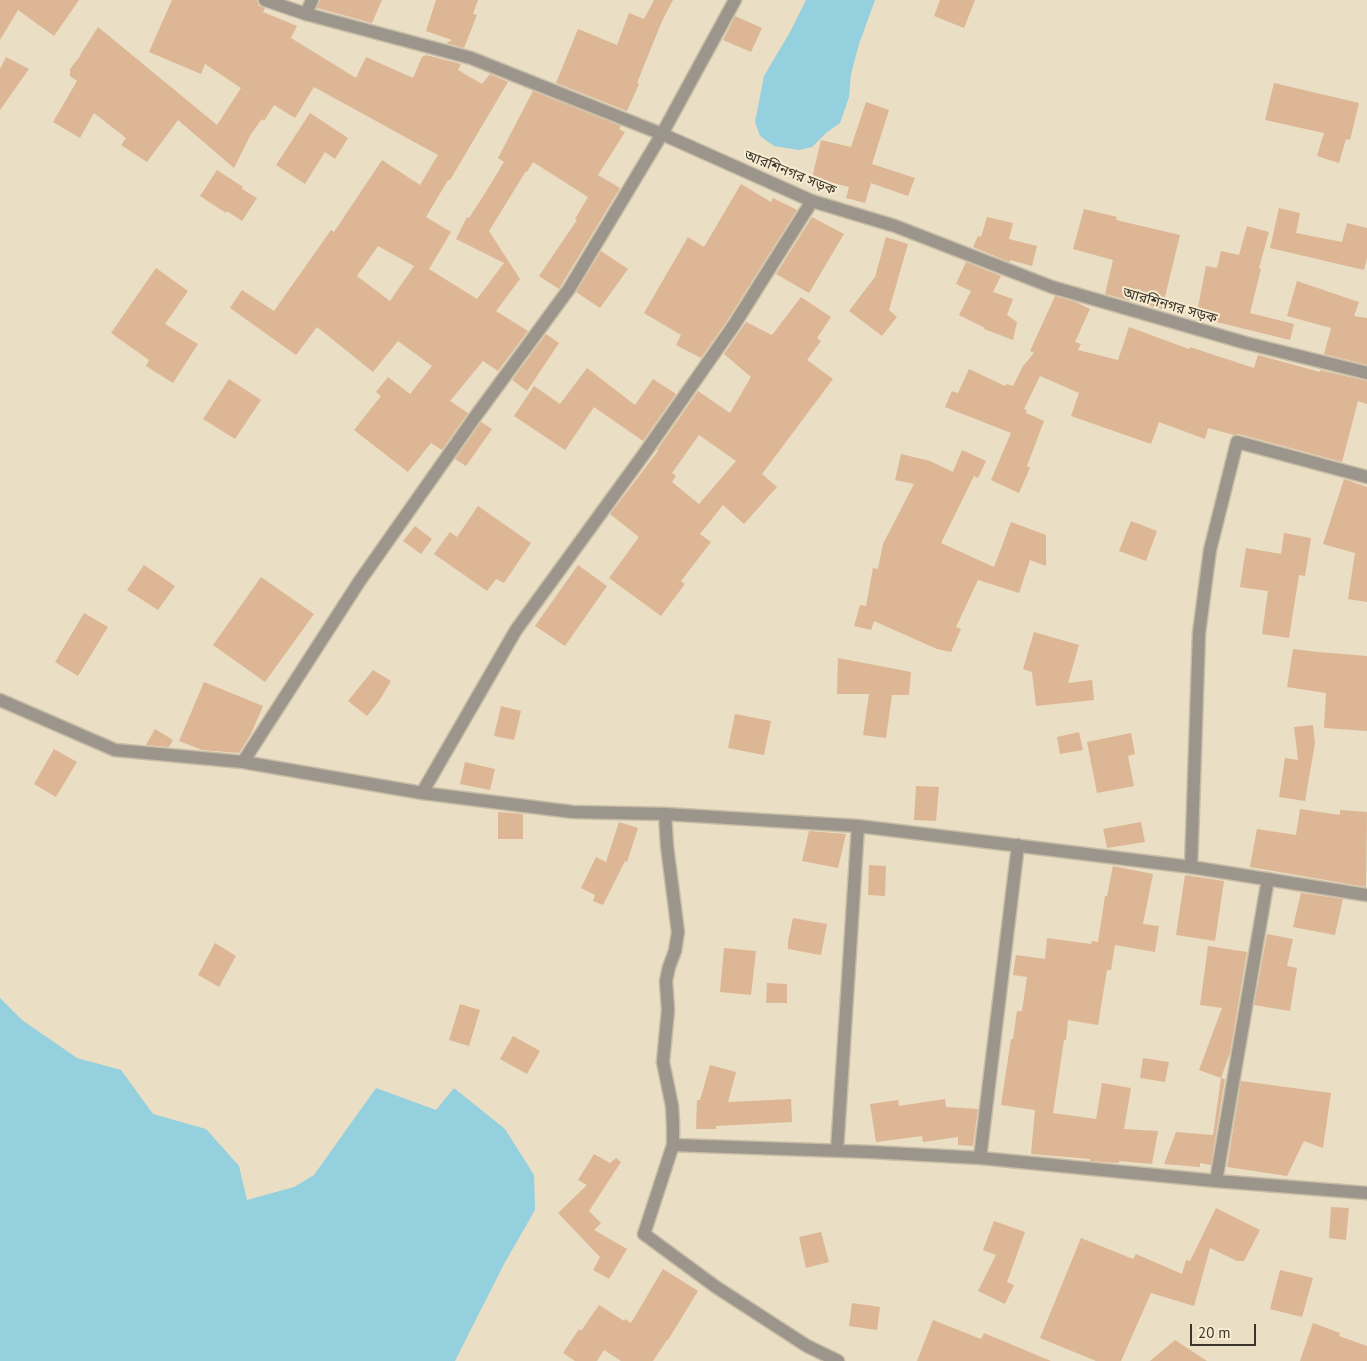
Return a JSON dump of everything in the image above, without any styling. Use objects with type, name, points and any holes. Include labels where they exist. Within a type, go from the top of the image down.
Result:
[{"type":"street","name":"আরশিনগর সড়ক","points":[[265,0],[306,14],[471,58],[662,134],[812,201],[896,226],[1052,288],[1246,343],[1367,373]]},
{"type":"street","points":[[306,14],[312,0]]},
{"type":"street","points":[[243,762],[359,582],[475,417],[569,289],[662,134],[735,0]]},
{"type":"street","points":[[422,793],[516,630],[644,454],[728,333],[812,201]]},
{"type":"street","points":[[1191,867],[1199,633],[1210,550],[1237,442],[1367,477]]},
{"type":"street","points":[[0,700],[115,750],[243,762],[422,793],[573,812],[665,814],[858,826],[1191,867],[1367,895]]},
{"type":"street","points":[[665,814],[678,932],[675,951],[666,981],[668,1010],[663,1062],[672,1106],[673,1145],[644,1234],[716,1287],[807,1346],[838,1361]]},
{"type":"street","points":[[837,1151],[858,826]]},
{"type":"street","points":[[980,1158],[1018,845]]},
{"type":"street","points":[[1216,1181],[1268,879]]},
{"type":"street","points":[[673,1145],[980,1158],[1216,1181],[1367,1193]]},
{"type":"water","points":[[806,0],[875,0],[859,44],[851,74],[849,97],[840,123],[826,133],[812,147],[799,150],[774,146],[760,136],[755,122],[764,76]]},
{"type":"water","points":[[0,998],[22,1020],[77,1058],[121,1070],[153,1114],[206,1129],[239,1166],[247,1200],[294,1187],[314,1175],[376,1088],[436,1110],[454,1088],[505,1129],[534,1175],[535,1210],[504,1264],[455,1361],[0,1361]]},
{"type":"building","points":[[0,0],[79,0],[54,36],[18,10],[0,40]]},
{"type":"building","points":[[172,0],[257,0],[259,6],[265,8],[263,12],[297,26],[291,38],[356,78],[366,57],[413,78],[422,57],[426,55],[461,64],[458,70],[482,84],[490,74],[508,82],[426,217],[451,232],[429,269],[477,299],[504,263],[456,239],[467,217],[469,218],[504,162],[498,158],[533,91],[621,126],[619,129],[625,132],[598,175],[620,188],[559,289],[539,276],[577,220],[575,219],[588,197],[533,162],[489,231],[520,279],[496,311],[528,331],[498,371],[483,361],[450,401],[468,413],[442,450],[431,443],[408,472],[354,430],[381,396],[376,392],[388,377],[410,394],[432,366],[398,341],[373,372],[317,327],[296,355],[230,308],[242,290],[274,311],[331,230],[334,232],[382,160],[420,185],[438,155],[314,87],[295,118],[274,105],[264,121],[262,119],[251,134],[234,168],[178,120],[147,162],[121,145],[126,138],[94,113],[80,138],[53,122],[77,81],[70,76],[70,69],[98,27],[217,125],[241,88],[205,64],[201,74],[149,52]],"holes":[[[378,246],[414,266],[390,301],[357,276]]]},
{"type":"building","points":[[320,0],[382,0],[372,23],[317,8]]},
{"type":"building","points":[[436,0],[478,0],[473,14],[477,15],[464,48],[446,43],[452,40],[426,31]]},
{"type":"building","points":[[654,0],[673,0],[662,21],[627,111],[556,83],[578,29],[617,45],[629,13],[644,19]]},
{"type":"building","points":[[940,0],[975,0],[964,28],[934,16]]},
{"type":"building","points":[[735,16],[762,28],[751,52],[723,40]]},
{"type":"building","points":[[6,57],[29,69],[0,110],[0,69]]},
{"type":"building","points":[[1274,83],[1359,103],[1350,140],[1346,139],[1339,163],[1317,156],[1324,133],[1265,120]]},
{"type":"building","points":[[866,102],[889,110],[872,164],[915,178],[908,196],[871,183],[865,203],[846,198],[849,187],[812,178],[821,140],[851,147]]},
{"type":"building","points":[[310,113],[348,138],[335,159],[325,152],[305,184],[276,165]]},
{"type":"building","points":[[217,170],[257,198],[242,221],[200,196]]},
{"type":"building","points":[[741,184],[771,202],[773,198],[797,210],[727,321],[701,358],[676,345],[681,335],[644,313],[688,237],[704,247]]},
{"type":"building","points":[[1279,208],[1300,213],[1296,233],[1342,242],[1347,223],[1367,228],[1367,258],[1364,270],[1270,248]]},
{"type":"building","points":[[1084,209],[1117,217],[1116,220],[1180,235],[1162,309],[1105,294],[1113,260],[1073,249]]},
{"type":"building","points":[[812,217],[844,234],[809,293],[776,274]]},
{"type":"building","points":[[987,217],[1013,223],[1009,239],[1037,246],[1032,266],[1010,260],[1009,262],[973,247],[978,236],[981,237]]},
{"type":"building","points":[[1247,226],[1269,232],[1259,268],[1261,269],[1250,313],[1294,324],[1290,340],[1196,317],[1206,266],[1217,268],[1221,251],[1239,255]]},
{"type":"building","points":[[886,237],[908,244],[889,310],[897,317],[882,336],[849,311],[875,277]]},
{"type":"building","points":[[601,251],[628,269],[600,308],[576,292]]},
{"type":"building","points":[[966,262],[1001,276],[993,292],[1013,299],[1007,315],[1017,322],[1013,340],[984,329],[959,315],[971,291],[956,284]]},
{"type":"building","points":[[156,268],[188,291],[165,324],[198,344],[173,383],[146,366],[149,360],[111,333]]},
{"type":"building","points":[[1297,281],[1359,302],[1354,316],[1367,318],[1367,365],[1324,354],[1331,328],[1287,316]]},
{"type":"building","points":[[1055,296],[1076,302],[1090,309],[1075,342],[1081,344],[1078,350],[1118,360],[1129,327],[1189,349],[1190,347],[1254,368],[1258,355],[1320,372],[1320,370],[1367,381],[1367,404],[1358,401],[1342,462],[1239,434],[1234,435],[1208,428],[1205,439],[1159,422],[1151,444],[1071,416],[1079,393],[1040,376],[1024,409],[1027,410],[1026,413],[1044,421],[1027,466],[1030,468],[1019,493],[991,480],[1011,433],[945,407],[952,391],[958,393],[969,369],[1005,386],[1007,384],[1013,386],[1023,366],[1034,353],[1030,351]]},
{"type":"building","points":[[801,297],[831,317],[817,338],[821,341],[807,360],[833,379],[762,474],[777,487],[744,524],[723,505],[700,534],[711,542],[681,581],[685,584],[661,616],[609,578],[639,537],[610,514],[658,451],[698,391],[730,413],[751,377],[724,354],[746,322],[772,335]],"holes":[[[699,435],[736,461],[699,504],[672,482],[676,476],[672,473]]]},
{"type":"building","points":[[546,334],[559,343],[527,391],[512,380]]},
{"type":"building","points":[[587,368],[635,405],[653,379],[676,394],[643,441],[594,407],[565,450],[514,416],[534,386],[560,404]]},
{"type":"building","points":[[229,379],[261,400],[235,439],[203,419]]},
{"type":"building","points":[[481,422],[492,429],[466,466],[455,459]]},
{"type":"building","points":[[962,450],[986,461],[978,478],[974,476],[941,543],[994,567],[1011,522],[1046,535],[1046,566],[1030,560],[1019,593],[978,580],[956,627],[961,629],[951,652],[937,649],[874,621],[871,630],[854,626],[860,605],[866,606],[873,568],[878,569],[883,544],[914,484],[895,480],[901,454],[930,461],[953,472]]},
{"type":"building","points":[[1344,479],[1367,487],[1367,602],[1348,599],[1355,553],[1323,544]]},
{"type":"building","points":[[478,506],[531,543],[504,583],[496,579],[487,591],[434,554],[450,532],[457,537]]},
{"type":"building","points":[[1131,521],[1157,531],[1146,561],[1119,551]]},
{"type":"building","points":[[415,526],[432,539],[421,554],[403,541]]},
{"type":"building","points":[[1284,533],[1311,538],[1305,576],[1299,575],[1289,638],[1262,634],[1268,591],[1240,587],[1246,548],[1281,554]]},
{"type":"building","points":[[144,565],[175,586],[158,610],[127,590]]},
{"type":"building","points":[[578,565],[607,586],[565,646],[535,626]]},
{"type":"building","points":[[261,577],[314,614],[265,682],[213,645]]},
{"type":"building","points":[[84,613],[108,627],[78,676],[55,662]]},
{"type":"building","points":[[1034,632],[1079,645],[1068,683],[1092,680],[1094,700],[1036,706],[1032,672],[1023,669]]},
{"type":"building","points":[[1293,649],[1367,656],[1367,731],[1324,728],[1326,693],[1287,687]]},
{"type":"building","points":[[838,658],[911,672],[909,695],[892,695],[886,738],[863,735],[869,694],[837,694]]},
{"type":"building","points":[[373,670],[391,681],[367,716],[348,701]]},
{"type":"building","points":[[204,682],[263,706],[251,734],[239,753],[202,750],[179,741]]},
{"type":"building","points":[[501,706],[521,711],[514,740],[494,736]]},
{"type":"building","points":[[735,714],[771,721],[764,755],[728,748]]},
{"type":"building","points":[[1313,725],[1315,743],[1305,801],[1279,797],[1285,758],[1298,760],[1294,727]]},
{"type":"building","points":[[155,729],[173,740],[169,747],[146,745]]},
{"type":"building","points":[[1079,732],[1083,750],[1060,754],[1057,737]]},
{"type":"building","points":[[1131,733],[1135,754],[1128,756],[1134,786],[1097,793],[1087,742]]},
{"type":"building","points":[[54,749],[77,762],[56,797],[34,784]]},
{"type":"building","points":[[465,762],[495,769],[490,790],[460,784]]},
{"type":"building","points":[[916,786],[939,787],[936,821],[914,820]]},
{"type":"building","points":[[1300,809],[1340,815],[1340,810],[1367,812],[1366,887],[1250,867],[1257,829],[1296,835]]},
{"type":"building","points":[[498,812],[523,814],[523,839],[498,839]]},
{"type":"building","points":[[619,822],[638,828],[627,862],[625,861],[603,905],[593,901],[595,895],[581,888],[596,857],[606,862]]},
{"type":"building","points":[[1141,822],[1145,842],[1107,848],[1103,829]]},
{"type":"building","points":[[809,831],[846,834],[838,868],[802,861]]},
{"type":"building","points":[[869,865],[886,866],[885,896],[868,895]]},
{"type":"building","points":[[1113,866],[1153,874],[1143,924],[1159,926],[1155,952],[1115,945],[1111,970],[1107,970],[1098,1025],[1068,1020],[1053,1113],[1096,1119],[1102,1083],[1131,1088],[1124,1129],[1158,1131],[1152,1164],[1090,1161],[1090,1159],[1031,1154],[1035,1110],[1001,1105],[1011,1039],[1013,1039],[1017,1011],[1022,1011],[1027,977],[1013,975],[1016,955],[1045,959],[1047,938],[1091,944],[1092,941],[1098,942],[1105,896],[1107,896]]},
{"type":"building","points":[[1185,875],[1224,881],[1215,941],[1176,935]]},
{"type":"building","points":[[1301,893],[1343,899],[1335,935],[1293,927]]},
{"type":"building","points":[[793,918],[827,924],[821,955],[788,949]]},
{"type":"building","points":[[1267,934],[1293,939],[1287,966],[1297,968],[1290,1011],[1254,1005]]},
{"type":"building","points":[[215,943],[236,956],[219,987],[198,975]]},
{"type":"building","points":[[1208,946],[1247,952],[1230,1053],[1221,1078],[1199,1070],[1222,1008],[1200,1005]]},
{"type":"building","points":[[724,948],[756,951],[751,995],[720,992]]},
{"type":"building","points":[[767,983],[787,984],[787,1003],[766,1003]]},
{"type":"building","points":[[460,1004],[480,1010],[469,1046],[449,1040]]},
{"type":"building","points":[[513,1036],[540,1051],[527,1074],[500,1059]]},
{"type":"building","points":[[1143,1058],[1169,1062],[1165,1082],[1140,1078]]},
{"type":"building","points":[[710,1065],[736,1072],[728,1102],[791,1099],[792,1122],[716,1126],[716,1129],[696,1129],[697,1100],[700,1100]]},
{"type":"building","points":[[1221,1078],[1225,1079],[1211,1165],[1200,1163],[1200,1167],[1164,1164],[1176,1132],[1213,1135]]},
{"type":"building","points":[[1241,1081],[1331,1093],[1323,1148],[1304,1141],[1287,1176],[1227,1167]]},
{"type":"building","points":[[945,1099],[946,1107],[978,1109],[973,1146],[958,1145],[958,1137],[923,1142],[922,1136],[876,1142],[870,1104],[898,1100],[899,1106]]},
{"type":"building","points":[[594,1154],[610,1163],[616,1158],[621,1162],[589,1211],[601,1223],[594,1230],[627,1249],[609,1279],[593,1270],[600,1257],[558,1213],[587,1185],[578,1180]]},
{"type":"building","points":[[1331,1207],[1349,1208],[1346,1240],[1329,1238]]},
{"type":"building","points":[[1216,1208],[1260,1230],[1244,1261],[1237,1261],[1210,1248],[1194,1306],[1151,1293],[1121,1361],[1096,1361],[1040,1338],[1081,1238],[1133,1259],[1136,1254],[1182,1274],[1186,1260],[1190,1261]]},
{"type":"building","points":[[994,1221],[1025,1232],[1007,1282],[1014,1285],[1005,1304],[978,1291],[996,1255],[983,1250]]},
{"type":"building","points":[[821,1232],[829,1262],[806,1268],[799,1237]]},
{"type":"building","points":[[663,1269],[698,1291],[653,1361],[621,1361],[604,1350],[597,1361],[575,1361],[563,1353],[579,1329],[581,1331],[599,1305],[624,1321],[625,1319],[631,1323]]},
{"type":"building","points":[[1280,1270],[1313,1278],[1302,1317],[1270,1309]]},
{"type":"building","points":[[852,1303],[880,1307],[877,1330],[849,1326]]},
{"type":"building","points":[[933,1320],[981,1339],[984,1333],[1051,1361],[917,1361]]},
{"type":"building","points":[[1313,1323],[1340,1333],[1339,1336],[1367,1346],[1367,1361],[1300,1361]]},
{"type":"building","points":[[1175,1340],[1207,1361],[1150,1361]]}]
